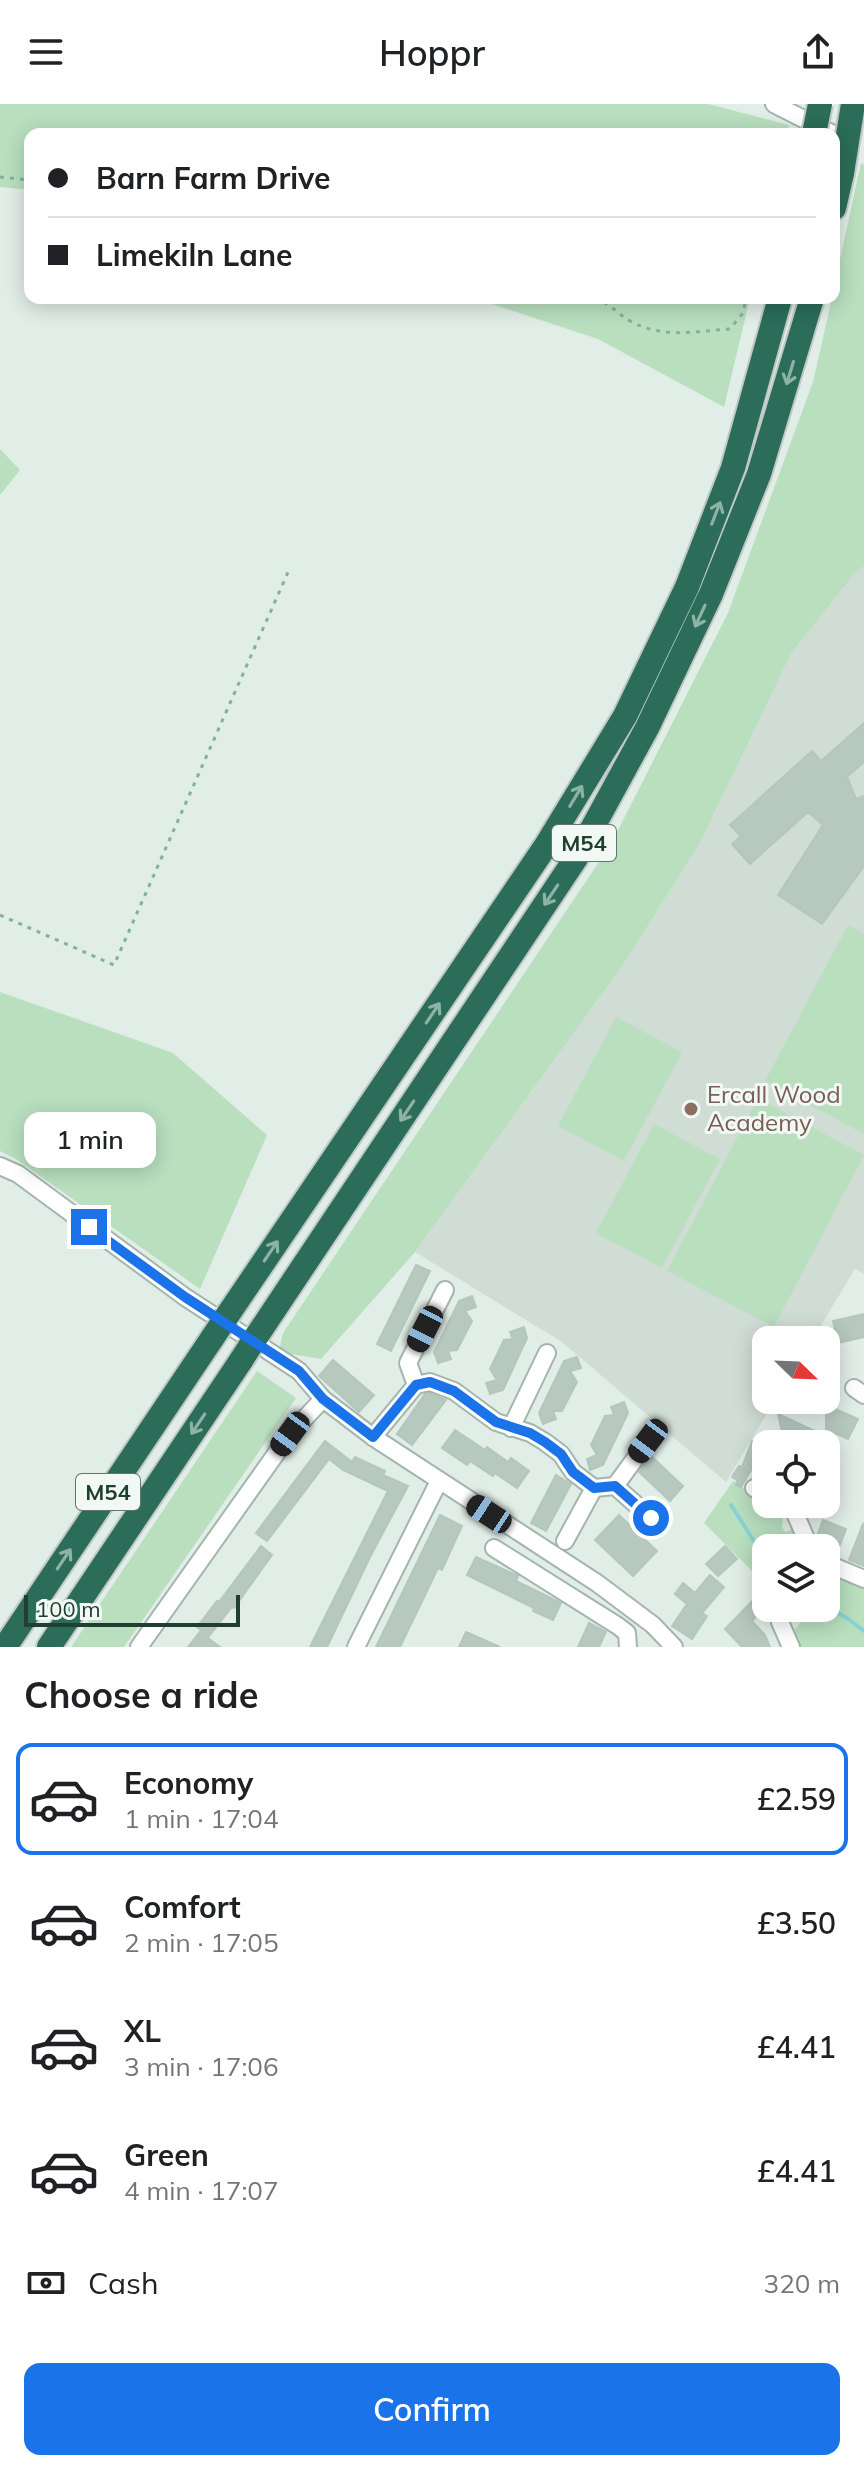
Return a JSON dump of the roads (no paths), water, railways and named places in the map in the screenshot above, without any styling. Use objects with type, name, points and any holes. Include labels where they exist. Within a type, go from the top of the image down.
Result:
[{"type":"highway","points":[[815,128],[820,104]]},
{"type":"highway","points":[[840,182],[853,104]]},
{"type":"highway","name":"M54","points":[[5,1647],[547,844],[625,716],[687,587],[733,468],[778,304]]},
{"type":"highway","name":"M54","points":[[49,1647],[576,858],[647,728],[711,594],[759,474],[810,304]]},
{"type":"street","points":[[774,104],[822,128]]},
{"type":"street","points":[[840,137],[864,151]]},
{"type":"street","points":[[0,1166],[18,1174],[185,1297],[299,1371],[323,1399],[373,1437],[597,1583],[653,1625],[674,1647]]},
{"type":"street","points":[[416,1385],[408,1363],[445,1290]]},
{"type":"street","points":[[511,1428],[547,1353]]},
{"type":"street","points":[[373,1437],[416,1385],[430,1382],[454,1391],[496,1422],[530,1433],[545,1442],[561,1454],[573,1472],[594,1488],[615,1486],[651,1518]]},
{"type":"street","points":[[139,1647],[290,1434],[323,1399]]},
{"type":"street","points":[[615,1486],[648,1441]]},
{"type":"street","points":[[356,1647],[439,1481]]},
{"type":"street","points":[[565,1541],[594,1488]]},
{"type":"street","points":[[494,1548],[618,1626],[627,1633],[628,1647]]},
{"type":"street","points":[[840,1569],[864,1579]]},
{"type":"street","points":[[780,1622],[791,1647]]},
{"type":"waterway","points":[[731,1505],[752,1538]]},
{"type":"waterway","points":[[840,1614],[864,1631]]},
{"type":"place","name":"Ercall Wood Academy","points":[[691,1109]]}]
